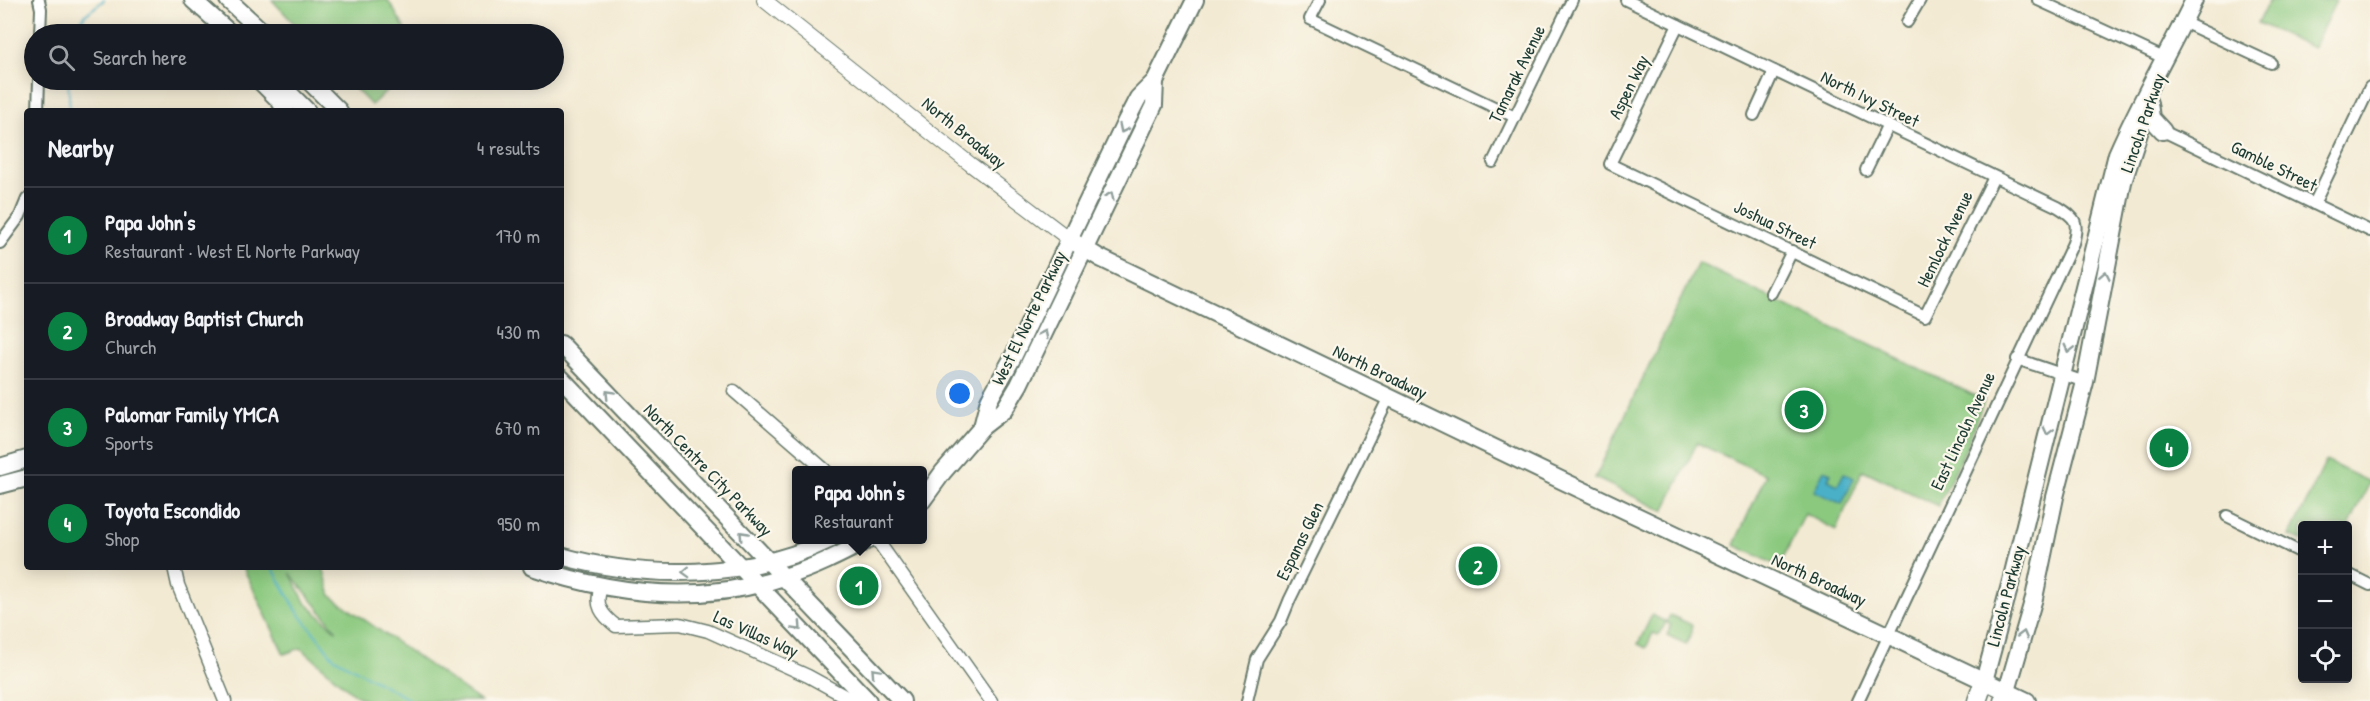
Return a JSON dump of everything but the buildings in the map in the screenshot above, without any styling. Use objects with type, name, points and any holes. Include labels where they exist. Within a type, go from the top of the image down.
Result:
[{"type":"highway","name":"Lincoln Parkway","points":[[1977,701],[1984,681]]},
{"type":"main road","points":[[187,0],[207,24]]},
{"type":"main road","points":[[193,0],[220,24]]},
{"type":"main road","points":[[228,0],[254,24]]},
{"type":"main road","name":"North Broadway","points":[[764,0],[970,164],[1085,249],[1984,681],[2005,696],[2027,701]]},
{"type":"main road","points":[[1155,81],[1195,0]]},
{"type":"main road","points":[[2166,59],[2194,0]]},
{"type":"main road","name":"Lincoln Parkway","points":[[2005,696],[2034,598],[2055,497],[2085,382],[2123,182],[2166,59]]},
{"type":"main road","name":"Lincoln Parkway","points":[[1984,681],[2117,154],[2137,109],[2166,59]]},
{"type":"main road","name":"West El Norte Parkway","points":[[982,427],[989,400],[1013,357],[1138,98],[1155,81]]},
{"type":"main road","name":"West El Norte Parkway","points":[[927,494],[982,427],[1004,410],[1019,386],[1154,105],[1155,81]]},
{"type":"main road","points":[[270,90],[284,108]]},
{"type":"main road","points":[[286,90],[304,108]]},
{"type":"main road","points":[[318,90],[336,108]]},
{"type":"main road","points":[[2149,103],[2151,118],[2163,131]]},
{"type":"main road","name":"North Centre City Parkway","points":[[564,347],[902,701]]},
{"type":"main road","points":[[564,381],[868,701]]},
{"type":"main road","points":[[0,467],[24,460]]},
{"type":"main road","name":"West El Norte Parkway","points":[[927,480],[943,472]]},
{"type":"main road","points":[[0,486],[24,479]]},
{"type":"main road","points":[[564,557],[598,565],[657,572],[697,571],[768,561],[819,544]]},
{"type":"main road","points":[[542,570],[601,587],[674,594],[725,590],[783,578],[860,544]]},
{"type":"street","points":[[39,0],[40,24]]},
{"type":"street","points":[[1320,0],[1310,20],[1515,117]]},
{"type":"street","name":"Tamarak Avenue","points":[[1493,162],[1572,0]]},
{"type":"street","name":"North Ivy Street","points":[[1626,0],[1888,125],[2071,216],[2076,230],[2073,243]]},
{"type":"street","points":[[1907,22],[1920,0]]},
{"type":"street","points":[[2038,0],[2166,59]]},
{"type":"street","points":[[2183,22],[2271,63]]},
{"type":"street","name":"Aspen Way","points":[[1610,164],[1678,25]]},
{"type":"street","points":[[1754,115],[1774,71]]},
{"type":"street","points":[[2314,204],[2370,87]]},
{"type":"street","points":[[38,108],[39,90]]},
{"type":"street","points":[[1866,170],[1888,125]]},
{"type":"street","name":"Gamble Street","points":[[2163,131],[2370,231]]},
{"type":"street","name":"Joshua Street","points":[[1610,164],[1925,316]]},
{"type":"street","name":"Hemlock Avenue","points":[[1925,316],[1994,177]]},
{"type":"street","points":[[0,243],[20,216],[24,206]]},
{"type":"street","name":"East Lincoln Avenue","points":[[1858,701],[2017,358],[2073,243]]},
{"type":"street","points":[[1771,293],[1792,251]]},
{"type":"street","points":[[2017,358],[2085,382]]},
{"type":"street","points":[[734,392],[819,466]]},
{"type":"street","name":"Espanas Glen","points":[[1247,701],[1257,659],[1281,621],[1389,397]]},
{"type":"street","points":[[2227,516],[2298,551]]},
{"type":"street","points":[[880,544],[991,701]]},
{"type":"street","points":[[175,570],[178,585],[225,701]]},
{"type":"street","points":[[2350,575],[2370,585]]},
{"type":"street","name":"Las Villas Way","points":[[601,587],[597,598],[603,615],[616,626],[680,624],[708,631],[808,676],[851,700]]},
{"type":"green space","points":[[272,0],[388,0],[402,24],[295,24]]},
{"type":"green space","points":[[2269,0],[2336,1],[2313,48],[2258,23]]},
{"type":"green space","points":[[357,90],[388,90],[371,105]]},
{"type":"green space","points":[[1698,263],[1984,400],[1966,448],[1938,506],[1863,470],[1836,530],[1805,514],[1779,566],[1734,545],[1766,475],[1697,443],[1664,511],[1595,478]]},
{"type":"green space","points":[[2326,461],[2370,482],[2351,521],[2298,521],[2298,539],[2290,536]]},
{"type":"green space","points":[[244,570],[324,570],[331,596],[480,701],[368,701],[355,695],[301,648],[284,654]],"holes":[[[290,573],[336,630],[305,602]]]},
{"type":"green space","points":[[1652,615],[1666,622],[1659,635],[1653,633],[1646,648],[1638,644]]},
{"type":"green space","points":[[1670,615],[1692,625],[1692,632],[1686,644],[1667,635],[1671,625],[1667,623]]},
{"type":"water","points":[[1824,470],[1831,473],[1828,480],[1838,485],[1844,473],[1854,478],[1842,504],[1814,491]]},
{"type":"waterway","points":[[79,24],[85,15],[104,0]]},
{"type":"waterway","points":[[69,90],[70,108]]},
{"type":"waterway","points":[[274,570],[297,611],[333,657],[412,701]]},
{"type":"place","name":"Palomar Family YMCA","points":[[1804,410]]},
{"type":"place","name":"Toyota Escondido","points":[[2169,448]]},
{"type":"place","name":"Broadway Baptist Church","points":[[1478,566]]},
{"type":"place","name":"Papa John's","points":[[859,586]]}]
